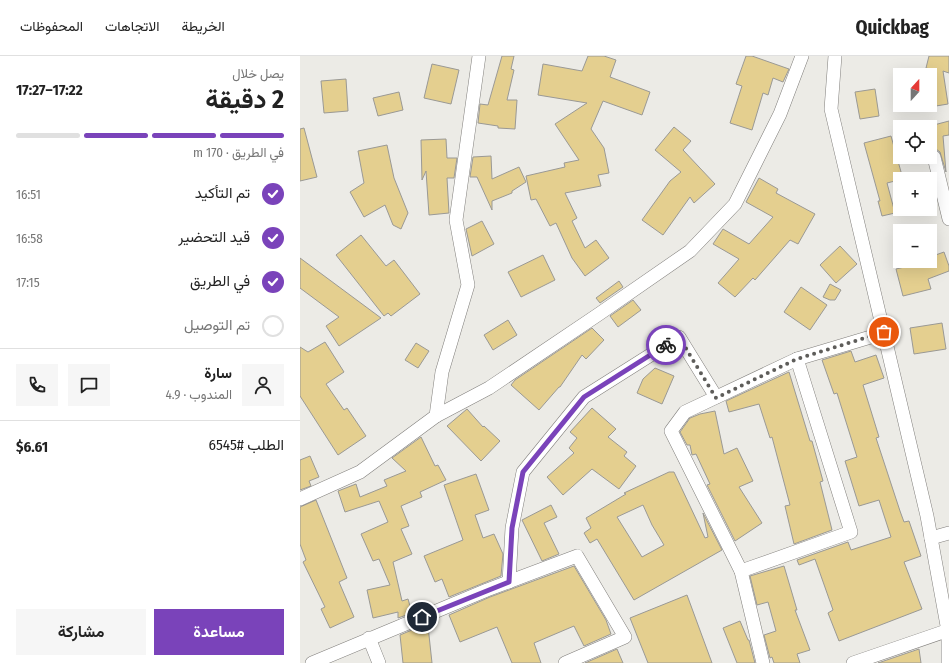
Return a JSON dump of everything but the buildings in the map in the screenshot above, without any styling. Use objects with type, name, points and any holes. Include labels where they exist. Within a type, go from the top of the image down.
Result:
[{"type":"street","points":[[436,416],[442,372],[468,285],[456,220],[479,56]]},
{"type":"street","points":[[300,499],[360,472],[436,416],[489,388],[690,251],[735,204],[780,114],[802,56]]},
{"type":"street","points":[[835,56],[831,109],[932,538],[949,631],[948,663]]},
{"type":"street","points":[[936,164],[949,219]]},
{"type":"street","points":[[763,663],[741,571],[671,432],[685,412],[797,359],[884,332]]},
{"type":"street","points":[[509,582],[512,528],[523,472],[584,397],[679,337],[716,398]]},
{"type":"street","points":[[741,571],[851,532],[797,359]]},
{"type":"street","points":[[932,538],[949,533]]},
{"type":"street","points":[[312,663],[369,638],[577,556],[625,637],[565,663]]},
{"type":"street","points":[[853,663],[949,631]]},
{"type":"street","points":[[369,638],[379,663]]},
{"type":"way so far","points":[[666,345],[679,337],[716,398],[797,359],[884,332]]},
{"type":"route","points":[[422,617],[509,582],[512,528],[523,472],[584,397],[666,345]]}]
